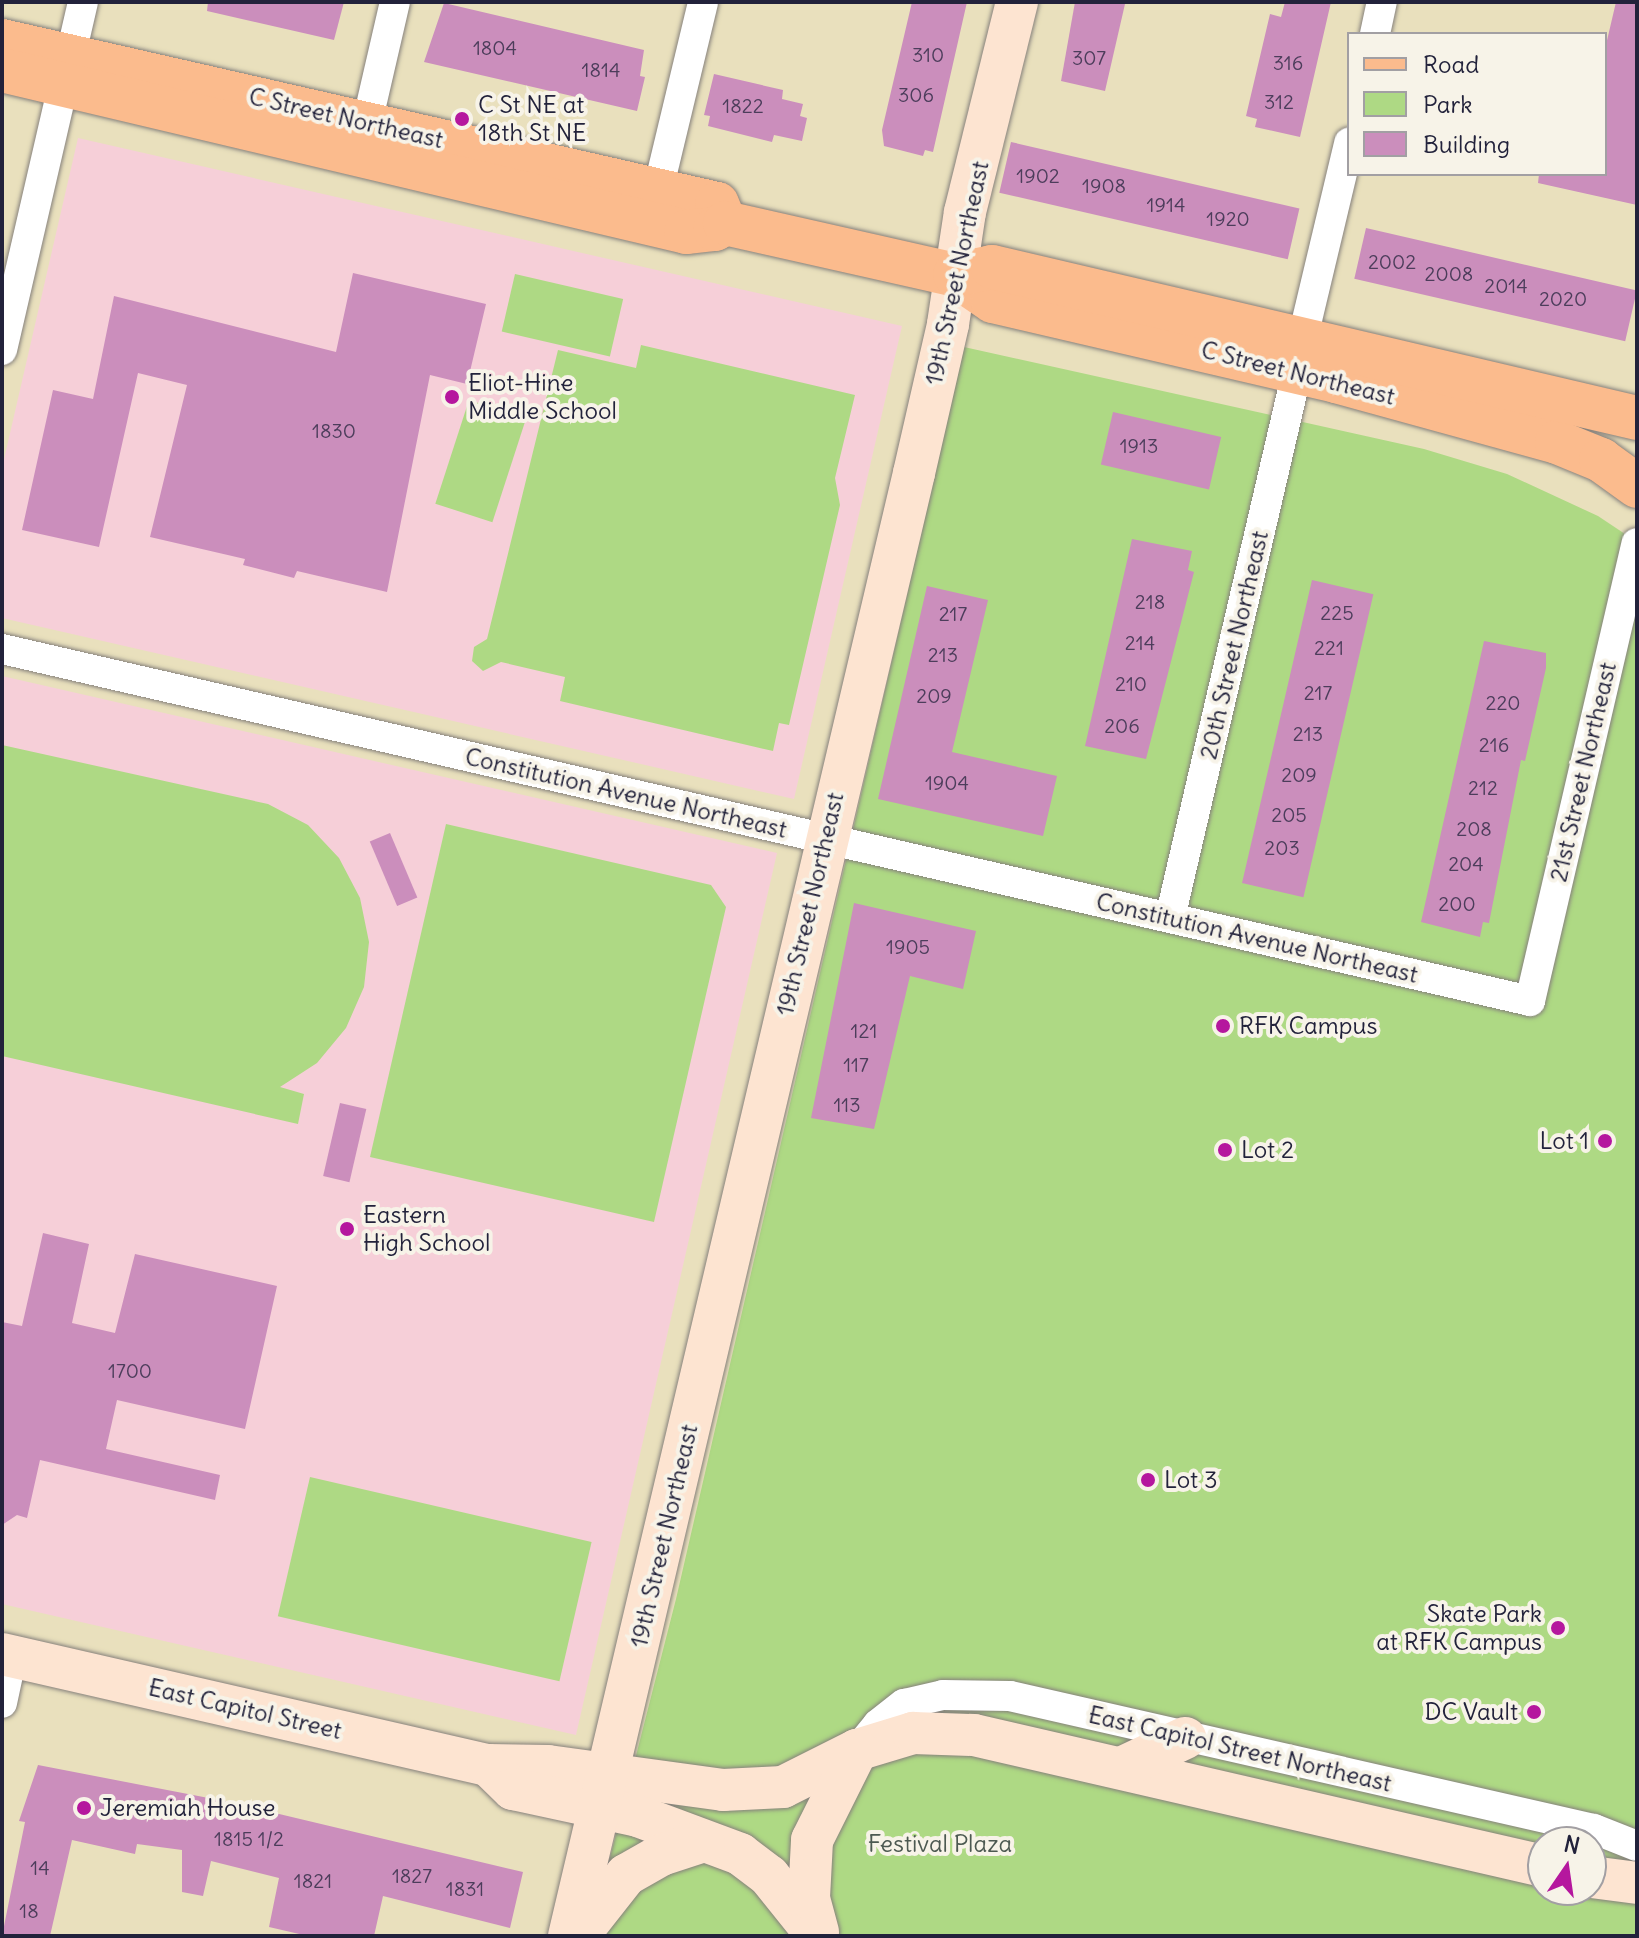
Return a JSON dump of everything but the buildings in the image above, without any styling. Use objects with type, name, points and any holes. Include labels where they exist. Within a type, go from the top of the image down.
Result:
[{"type":"main road","name":"19th Street Northeast","points":[[569,1936],[824,839],[914,473],[1017,2]]},
{"type":"main road","name":"C Street Northeast","points":[[2,41],[67,70],[686,232],[715,229],[725,223],[955,275],[992,267],[1300,356],[1557,442],[1601,460],[1637,486]]},
{"type":"main road","name":"C Street Northeast","points":[[2,70],[67,70],[367,123],[717,204],[725,223]]},
{"type":"main road","name":"C Street Northeast","points":[[1300,356],[1637,418]]},
{"type":"main road","name":"East Capitol Street","points":[[7,1655],[488,1765]]},
{"type":"main road","name":"East Capitol Street Northeast","points":[[488,1765],[553,1766],[604,1792],[755,1792],[794,1783],[857,1750],[913,1733],[952,1733],[1121,1768],[1527,1862]]},
{"type":"main road","points":[[1121,1768],[1185,1738]]},
{"type":"main road","points":[[818,1936],[809,1898],[812,1840],[857,1750]]},
{"type":"main road","points":[[604,1792],[762,1870],[818,1936]]},
{"type":"main road","points":[[578,1936],[626,1875],[661,1855],[704,1841]]},
{"type":"main road","points":[[1607,1879],[1637,1883]]},
{"type":"street","points":[[2,350],[83,2]]},
{"type":"street","points":[[367,123],[395,2]]},
{"type":"street","points":[[658,190],[703,2]]},
{"type":"street","points":[[1375,32],[1382,2]]},
{"type":"street","name":"20th Street Northeast","points":[[1170,918],[1347,152]]},
{"type":"street","name":"21st Street Northeast","points":[[1530,1001],[1637,543]]},
{"type":"street","name":"Constitution Avenue Northeast","points":[[2,649],[1530,1001]]},
{"type":"street","points":[[2,1703],[7,1655]]},
{"type":"street","name":"East Capitol Street Northeast","points":[[857,1750],[878,1724],[904,1704],[967,1694],[1010,1696],[1594,1829],[1637,1846]]},
{"type":"shaded area","name":"Eliot-Hine Middle School","points":[[78,138],[902,326],[794,799],[2,618],[2,468]]},
{"type":"shaded area","name":"Eastern High School","points":[[2,676],[777,853],[576,1735],[2,1604]]},
{"type":"green space","points":[[515,274],[623,299],[610,356],[502,331]]},
{"type":"green space","points":[[641,345],[855,395],[835,478],[840,505],[789,725],[779,723],[773,751],[560,701],[565,677],[501,662],[483,671],[472,661],[474,647],[487,639],[558,350],[636,368]]},
{"type":"green space","name":"RFK Campus","points":[[964,347],[1424,449],[1507,474],[1598,516],[1637,542],[1637,1936],[590,1936],[676,1599]]},
{"type":"green space","points":[[469,400],[526,419],[492,522],[435,504]]},
{"type":"green space","points":[[2,745],[268,804],[308,825],[339,858],[360,898],[369,942],[364,987],[346,1028],[317,1063],[280,1087],[304,1094],[298,1124],[2,1056]]},
{"type":"green space","points":[[446,824],[711,885],[726,907],[654,1222],[370,1157]]},
{"type":"green space","points":[[310,1477],[592,1542],[559,1681],[278,1616]]},
{"type":"place","name":"C St NE at 18th St NE","points":[[462,119]]},
{"type":"place","name":"Eliot-Hine Middle School","points":[[452,397]]},
{"type":"place","name":"RFK Campus","points":[[1223,1026]]},
{"type":"place","name":"Lot 1","points":[[1605,1141]]},
{"type":"place","name":"Lot 2","points":[[1225,1150]]},
{"type":"place","name":"Eastern High School","points":[[347,1229]]},
{"type":"place","name":"Lot 3","points":[[1148,1480]]},
{"type":"place","name":"Skate Park at RFK Campus","points":[[1558,1628]]},
{"type":"place","name":"DC Vault","points":[[1534,1712]]},
{"type":"place","name":"Jeremiah House","points":[[84,1808]]},
{"type":"park label","name":"Festival Plaza","points":[[940,1844]]}]
